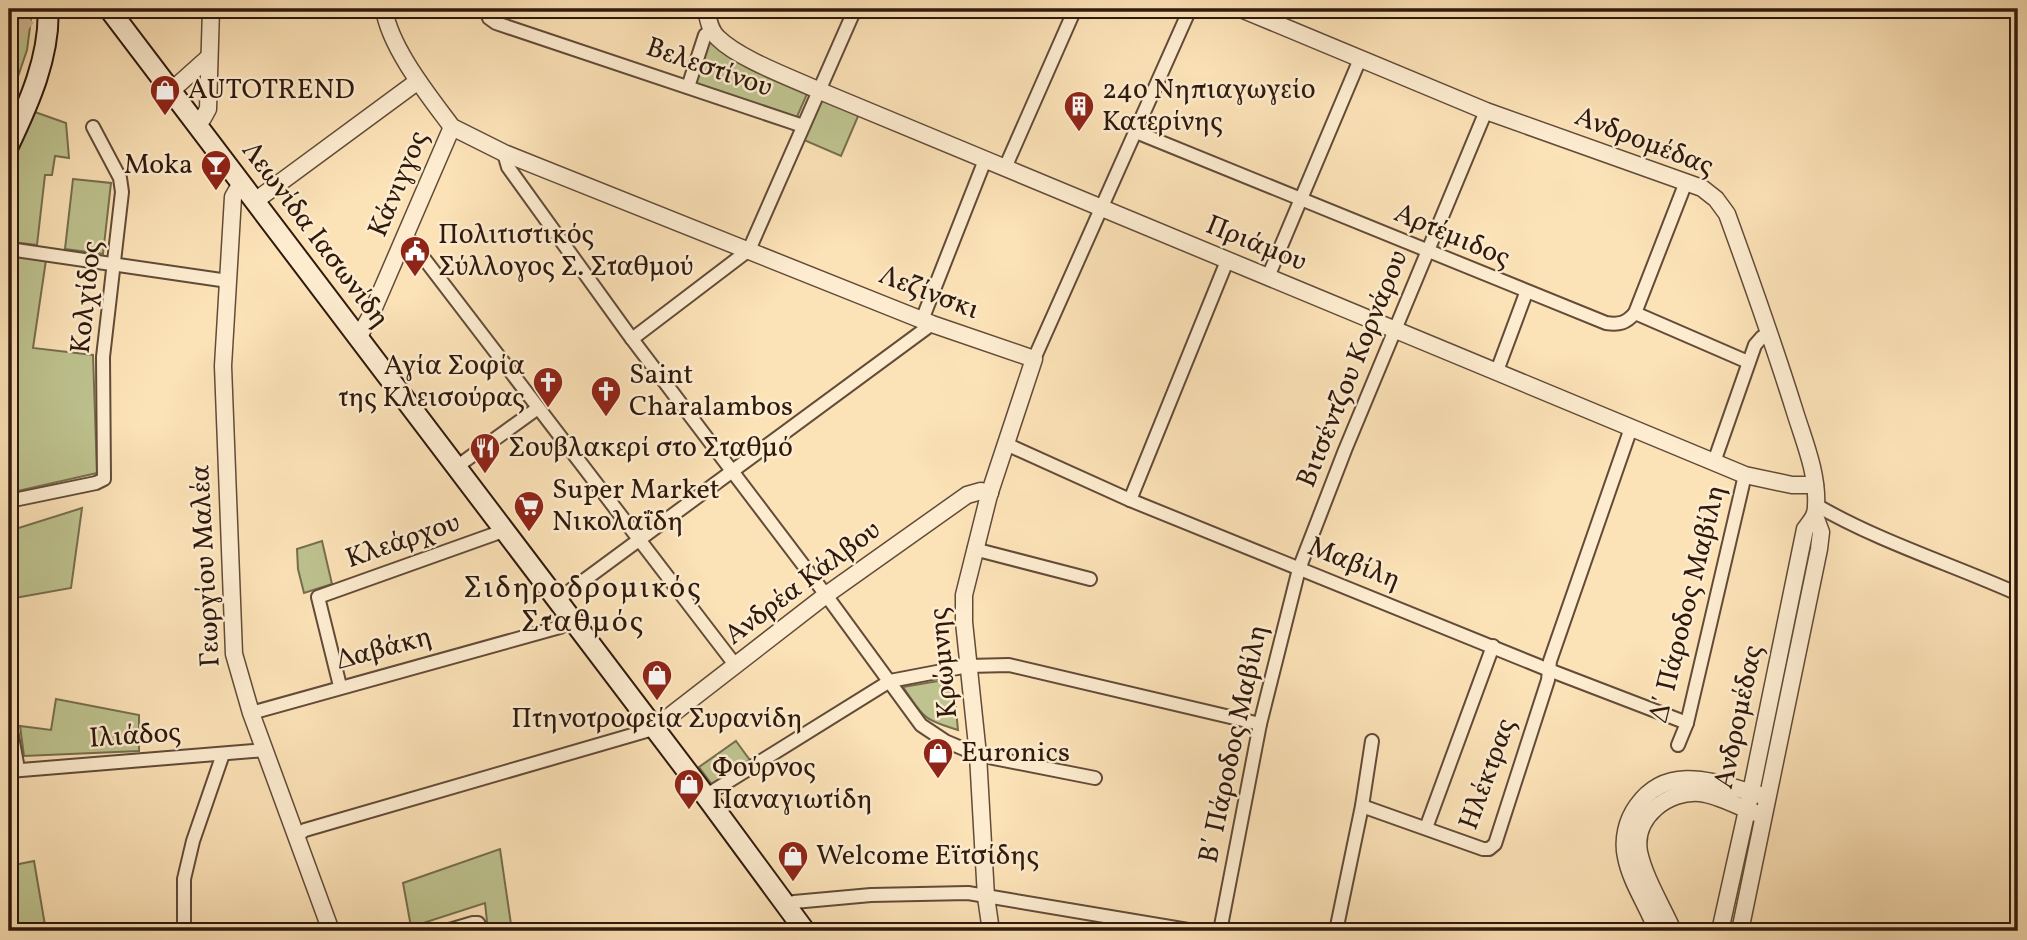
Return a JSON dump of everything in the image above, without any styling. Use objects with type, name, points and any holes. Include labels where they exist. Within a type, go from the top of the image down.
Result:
[{"type":"main road","points":[[9,145],[29,102],[39,70],[48,9]]},
{"type":"main road","name":"Λεωνίδα Ιασωνίδη","points":[[110,9],[731,831]]},
{"type":"main road","points":[[731,831],[758,855],[815,931]]},
{"type":"main road","points":[[731,831],[750,875],[791,931]]},
{"type":"main road","points":[[731,831],[804,931]]},
{"type":"street","points":[[197,124],[208,109],[211,9]]},
{"type":"street","points":[[384,9],[394,38],[418,81],[452,127]]},
{"type":"street","name":"Βελεστίνου","points":[[486,9],[489,18],[496,23],[803,126]]},
{"type":"street","points":[[688,87],[705,34],[712,31],[706,9]]},
{"type":"street","points":[[632,339],[749,250],[855,9]]},
{"type":"street","points":[[1004,168],[1075,9]]},
{"type":"street","points":[[1034,359],[1190,9]]},
{"type":"street","name":"Ανδρομέδας","points":[[1241,9],[1486,111],[1702,188],[1716,199],[1727,214],[1770,332],[1815,485],[1816,511],[1821,532],[1741,931]]},
{"type":"street","name":"Πριάμου","points":[[712,31],[736,52],[820,91],[1745,475],[1792,485],[1815,485]]},
{"type":"street","points":[[172,91],[209,57]]},
{"type":"street","points":[[1268,277],[1360,59]]},
{"type":"street","points":[[249,193],[418,81]]},
{"type":"street","name":"Βιτσέντζου Κορνάρου","points":[[1299,569],[1345,450],[1486,111]]},
{"type":"street","name":"Κολχίδος","points":[[9,501],[96,484],[104,479],[103,357],[122,192],[120,178],[93,127]]},
{"type":"street","name":"Λεζίνσκι","points":[[452,127],[505,153],[927,322],[1034,359]]},
{"type":"street","name":"Κάνιγγος","points":[[358,338],[370,317],[452,127]]},
{"type":"street","name":"Αρτέμιδος","points":[[1136,132],[1526,293],[1606,323],[1619,324],[1628,321],[1635,313]]},
{"type":"street","points":[[505,153],[509,167],[632,339],[921,725],[945,741],[978,755],[1095,778]]},
{"type":"street","points":[[556,601],[927,322],[985,160]]},
{"type":"street","points":[[1686,182],[1635,313],[1748,362]]},
{"type":"street","name":"Γεωργίου Μαλέα","points":[[249,193],[236,190],[233,197],[228,281],[224,408],[232,634],[239,677],[331,931]]},
{"type":"street","points":[[406,235],[736,666]]},
{"type":"street","points":[[9,249],[228,281]]},
{"type":"street","points":[[1130,500],[1227,261]]},
{"type":"street","points":[[1497,371],[1526,293]]},
{"type":"street","points":[[1714,462],[1755,345],[1770,332]]},
{"type":"street","name":"Κρώμνης","points":[[991,931],[986,897],[978,755],[964,622],[964,595],[990,493],[1034,359]]},
{"type":"street","points":[[455,468],[538,408]]},
{"type":"street","points":[[1549,670],[1631,428]]},
{"type":"street","name":"Μαβίλη","points":[[1006,444],[1130,500],[1687,723]]},
{"type":"street","name":"Δ΄ Πάροδος Μαβίλη","points":[[1678,745],[1687,723],[1745,475]]},
{"type":"street","name":"Ανδρέα Κάλβου","points":[[653,729],[826,595],[967,495],[981,491],[990,493]]},
{"type":"street","points":[[1816,511],[1841,519],[2018,594]]},
{"type":"street","name":"Ανδρομέδας","points":[[1720,931],[1805,529],[1816,511]]},
{"type":"street","name":"Κλεάρχου","points":[[341,686],[318,597],[503,531]]},
{"type":"street","points":[[974,549],[1090,579]]},
{"type":"street","name":"Β΄ Πάροδος Μαβίλη","points":[[1220,931],[1260,724],[1299,569]]},
{"type":"street","name":"Δαβάκη","points":[[251,713],[552,629],[571,621]]},
{"type":"street","points":[[1426,828],[1493,646]]},
{"type":"street","points":[[705,796],[890,681],[968,666],[1009,666],[1115,688],[1260,724]]},
{"type":"street","name":"Ηλέκτρας","points":[[1362,806],[1489,849],[1495,844],[1549,670]]},
{"type":"street","points":[[9,720],[13,770]]},
{"type":"street","points":[[296,836],[305,831],[653,729]]},
{"type":"street","points":[[1336,931],[1362,806],[1372,741]]},
{"type":"street","name":"Ιλιάδος","points":[[13,770],[265,750]]},
{"type":"street","points":[[184,931],[184,878],[193,841],[223,754]]},
{"type":"street","points":[[1657,931],[1626,859],[1625,834],[1632,813],[1645,795],[1661,786],[1686,779],[1715,780],[1769,797]]},
{"type":"street","points":[[1673,931],[1639,851],[1642,828],[1649,814],[1665,801],[1690,793],[1713,796],[1766,816]]},
{"type":"street","points":[[794,902],[871,895],[968,893],[1194,931]]},
{"type":"street","points":[[446,931],[473,923],[481,927]]},
{"type":"green space","points":[[9,9],[32,12],[27,50],[9,103]]},
{"type":"green space","points":[[709,41],[737,62],[807,94],[796,119],[695,84]]},
{"type":"green space","points":[[821,98],[859,114],[841,156],[804,140]]},
{"type":"green space","points":[[32,111],[66,123],[69,158],[55,156],[52,175],[45,175],[37,245],[12,242],[17,200],[9,198],[9,161]]},
{"type":"green space","points":[[73,179],[111,183],[103,254],[65,249]]},
{"type":"green space","points":[[9,254],[46,260],[33,348],[93,355],[97,473],[9,493]]},
{"type":"green space","points":[[82,508],[71,588],[9,599],[9,531]]},
{"type":"green space","points":[[322,541],[332,584],[304,593],[298,569],[297,549]]},
{"type":"green space","points":[[938,681],[954,688],[958,730],[925,716],[903,687]]},
{"type":"green space","points":[[56,699],[139,715],[139,751],[24,756],[20,726],[51,730]]},
{"type":"green space","points":[[736,741],[752,763],[713,786],[699,767]]},
{"type":"green space","points":[[500,849],[512,931],[488,931],[485,903],[411,927],[403,883]]},
{"type":"green space","points":[[34,861],[46,931],[10,931],[9,866]]},
{"type":"tunnel","points":[[9,33],[30,9]]},
{"type":"place","name":"AUTOTREND","points":[[165,117]]},
{"type":"place","name":"24ο Νηπιαγωγείο Κατερίνης","points":[[1079,133]]},
{"type":"place","name":"Moka","points":[[216,192]]},
{"type":"place","name":"Πολιτιστικός Σύλλογος Σ. Σταθμού","points":[[415,278]]},
{"type":"place","name":"Αγία Σοφία της Κλεισούρας","points":[[548,409]]},
{"type":"place","name":"Saint Charalambos","points":[[606,418]]},
{"type":"place","name":"Σουβλακερί στο Σταθμό","points":[[485,475]]},
{"type":"place","name":"Super Market Νικολαΐδη","points":[[529,533]]},
{"type":"place","name":"Πτηνοτροφεία Συρανίδη","points":[[657,702]]},
{"type":"place","name":"Euronics","points":[[938,780]]},
{"type":"place","name":"Φούρνος Παναγιωτίδη","points":[[689,811]]},
{"type":"place","name":"Welcome Eϊτσίδης","points":[[793,883]]},
{"type":"district","name":"Σιδηροδρομικός Σταθμός","points":[[583,606]]}]
